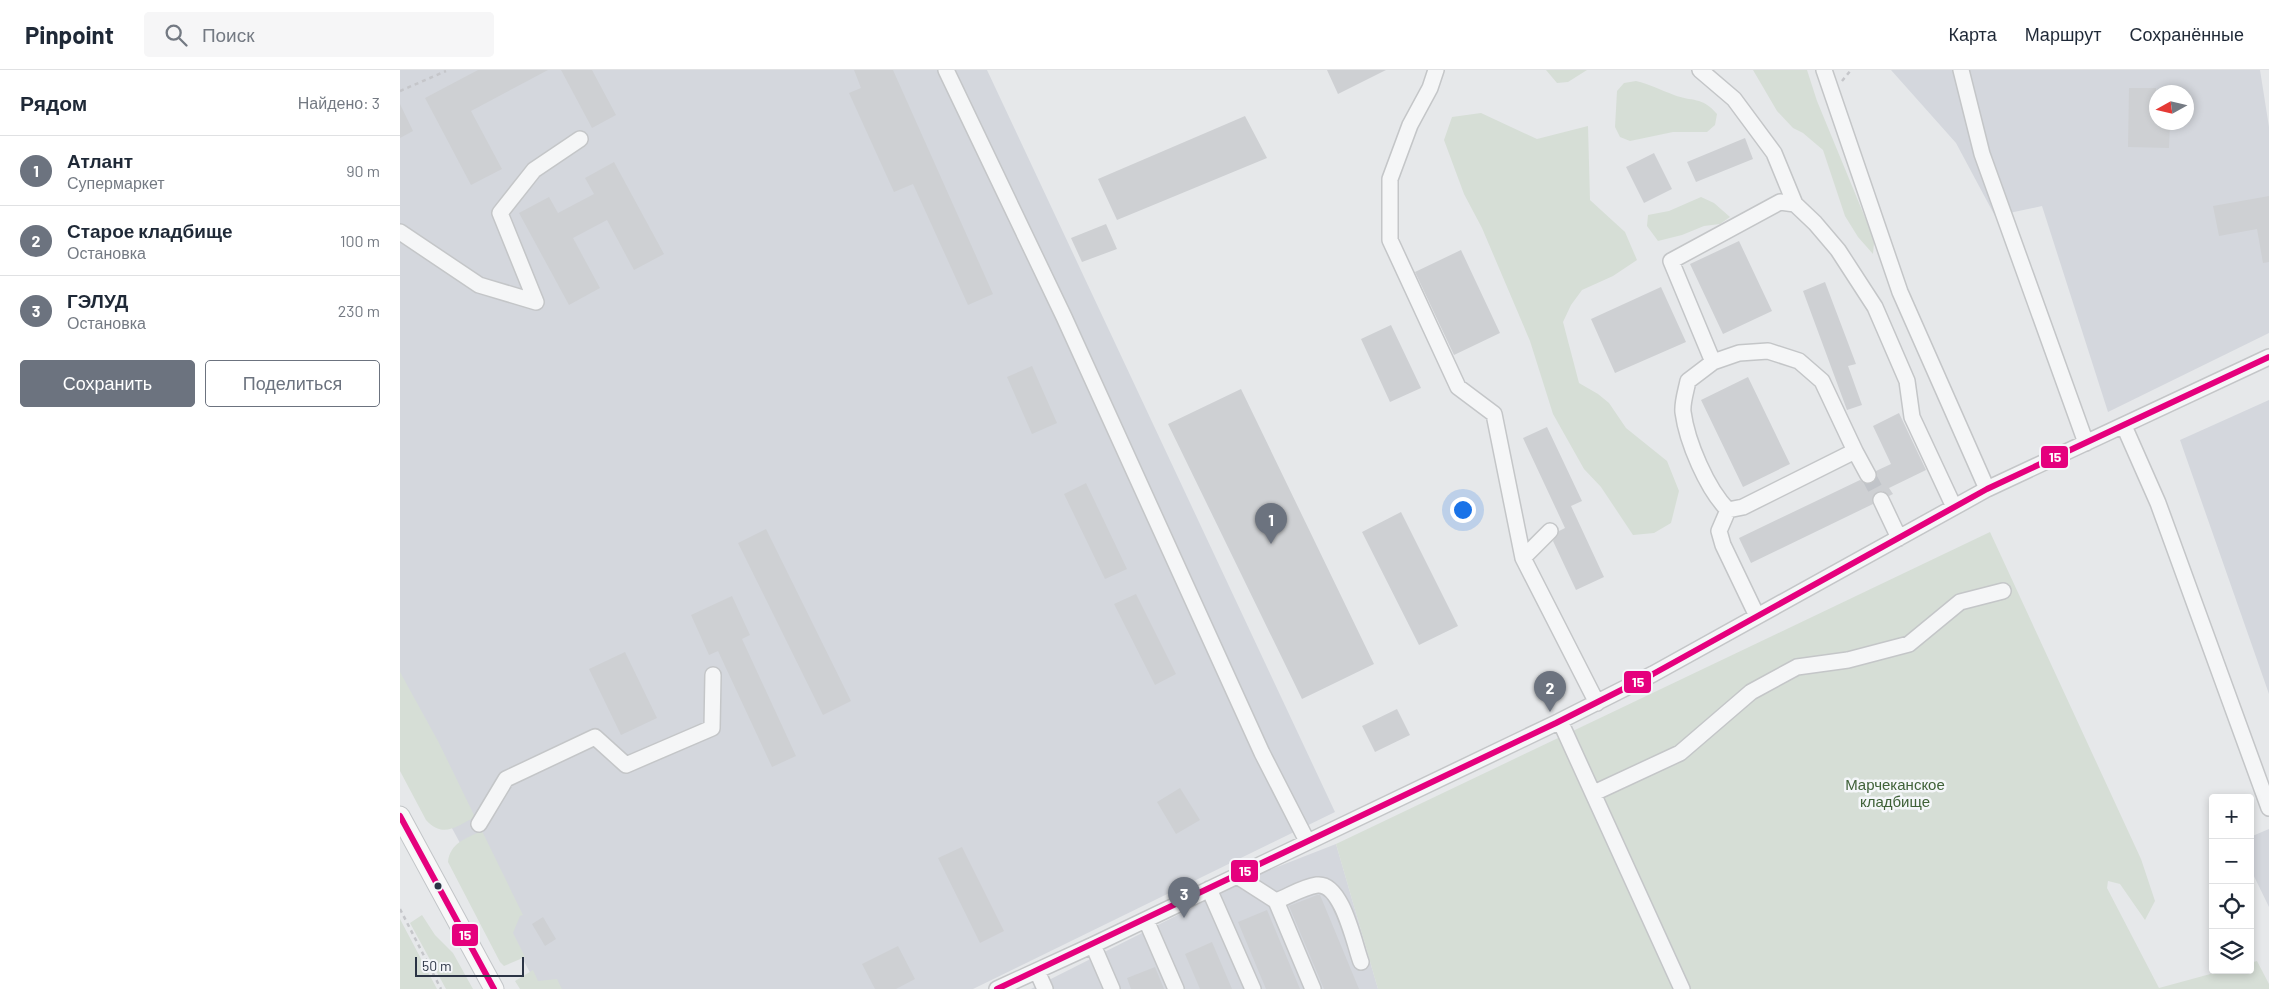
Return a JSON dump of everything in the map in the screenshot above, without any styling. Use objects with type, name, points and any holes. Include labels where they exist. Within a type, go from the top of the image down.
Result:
[{"type":"main road","points":[[400,816],[494,989]]},
{"type":"street","points":[[946,70],[1064,317],[1262,753],[1307,841]]},
{"type":"street","points":[[1436,70],[1430,88],[1410,125],[1390,178],[1390,240],[1458,387],[1494,414],[1523,558],[1596,702]]},
{"type":"street","points":[[1700,70],[1734,99],[1774,153],[1795,204],[1815,223],[1838,250],[1875,307],[1906,381],[1912,417],[1954,507]]},
{"type":"street","points":[[1824,70],[1900,292],[1988,489]]},
{"type":"street","points":[[1961,70],[1982,154],[2086,443]]},
{"type":"street","points":[[400,232],[479,285],[536,302],[500,213],[534,170],[580,139]]},
{"type":"street","points":[[1713,362],[1671,261],[1780,202],[1795,204]]},
{"type":"street","points":[[1728,510],[1717,499],[1690,442],[1683,411],[1688,382],[1713,362],[1739,353],[1768,351],[1799,361],[1822,381],[1868,475]]},
{"type":"street","points":[[997,989],[1146,920],[1560,721],[1757,616],[1988,489],[2269,357]]},
{"type":"street","points":[[2124,426],[2158,503],[2269,808]]},
{"type":"street","points":[[1728,510],[1743,507],[1855,450]]},
{"type":"street","points":[[1881,500],[1899,538]]},
{"type":"street","points":[[1728,510],[1720,531],[1723,545],[1757,616]]},
{"type":"street","points":[[1523,558],[1550,531]]},
{"type":"street","points":[[1594,794],[1680,753],[1751,692],[1797,667],[1848,660],[1909,644],[1960,602],[2003,591]]},
{"type":"street","points":[[479,824],[506,779],[595,737],[626,765],[712,728],[713,675]]},
{"type":"street","points":[[1560,721],[1682,989]]},
{"type":"street","points":[[1236,876],[1276,901],[1313,989]]},
{"type":"street","points":[[1276,901],[1318,885],[1328,887],[1339,897],[1360,962]]},
{"type":"street","points":[[1209,889],[1253,989]]},
{"type":"street","points":[[1146,920],[1176,989]]},
{"type":"street","points":[[1093,945],[1112,989]]},
{"type":"street","points":[[1037,971],[1045,989]]},
{"type":"path","points":[[400,91],[446,71]]},
{"type":"path","points":[[400,910],[441,989]]},
{"type":"shaded area","points":[[400,70],[987,70],[1335,812],[973,989],[539,989],[400,732]]},
{"type":"shaded area","points":[[1891,70],[2260,70],[2269,127],[2269,333],[2108,412],[2042,206],[1995,216],[1956,143]]},
{"type":"shaded area","points":[[2269,400],[2269,694],[2180,440]]},
{"type":"shaded area","points":[[2269,829],[2269,907],[2254,876],[2254,835]]},
{"type":"shaded area","points":[[1336,844],[1378,989],[1031,989],[1259,874]]},
{"type":"green space","points":[[1546,70],[1587,70],[1568,82],[1557,83]]},
{"type":"green space","points":[[1753,70],[1807,70],[1817,101],[1871,232],[1874,243],[1873,254],[1858,237],[1845,216],[1823,150],[1803,133],[1793,128],[1777,111]]},
{"type":"green space","points":[[1636,81],[1706,104],[1717,114],[1715,125],[1707,132],[1673,132],[1630,141],[1620,137],[1615,127],[1617,91],[1624,83]]},
{"type":"green space","points":[[1481,113],[1537,139],[1588,126],[1590,200],[1625,232],[1637,260],[1613,276],[1582,290],[1571,305],[1563,322],[1579,383],[1609,403],[1626,428],[1667,461],[1679,491],[1671,523],[1654,533],[1633,535],[1601,487],[1584,469],[1553,414],[1530,341],[1482,228],[1464,194],[1444,140],[1452,117]]},
{"type":"green space","points":[[1701,197],[1714,203],[1730,217],[1720,224],[1704,226],[1682,235],[1658,241],[1647,226],[1648,215],[1669,211]]},
{"type":"green space","name":"Марчеканское кладбище","points":[[1990,532],[2141,859],[2155,901],[2145,920],[2120,884],[2108,881],[2107,888],[2159,988],[2210,974],[2254,974],[2254,962],[2257,961],[2269,984],[2269,989],[1378,989],[1336,844]]},
{"type":"green space","points":[[400,672],[439,743],[475,817],[456,827],[444,830],[438,829],[426,820],[400,771]]},
{"type":"green space","points":[[482,831],[523,915],[520,916],[513,933],[525,957],[504,966],[500,962],[448,862],[455,846]]},
{"type":"green space","points":[[422,915],[435,935],[453,953],[473,989],[446,989],[410,923]]},
{"type":"green space","points":[[400,919],[437,989],[400,989]]},
{"type":"green space","points":[[533,970],[538,981],[557,979],[562,989],[520,989],[515,981]]},
{"type":"building","points":[[478,70],[548,70],[471,111],[502,169],[471,185],[425,98]]},
{"type":"building","points":[[561,70],[592,70],[616,115],[592,128]]},
{"type":"building","points":[[854,70],[893,70],[993,294],[968,305],[913,184],[894,192],[849,93],[861,88]]},
{"type":"building","points":[[1327,70],[1386,70],[1338,94]]},
{"type":"building","points":[[2129,88],[2149,88],[2149,130],[2170,130],[2169,148],[2128,147]]},
{"type":"building","points":[[400,104],[413,131],[400,138]]},
{"type":"building","points":[[1245,116],[1267,158],[1117,220],[1098,179]]},
{"type":"building","points":[[1745,138],[1753,159],[1696,182],[1687,162]]},
{"type":"building","points":[[1654,153],[1672,189],[1644,203],[1626,167]]},
{"type":"building","points":[[614,162],[664,254],[634,270],[607,220],[573,238],[600,288],[569,305],[519,213],[549,197],[558,213],[594,194],[585,178]]},
{"type":"building","points":[[2269,196],[2269,262],[2263,263],[2257,229],[2219,236],[2213,206]]},
{"type":"building","points":[[1106,224],[1117,249],[1082,262],[1071,238]]},
{"type":"building","points":[[1739,241],[1772,311],[1723,334],[1690,264]]},
{"type":"building","points":[[1461,250],[1500,333],[1454,355],[1415,272]]},
{"type":"building","points":[[1825,282],[1856,364],[1848,366],[1862,405],[1847,410],[1803,291]]},
{"type":"building","points":[[1661,287],[1686,342],[1615,373],[1591,319]]},
{"type":"building","points":[[1391,325],[1421,388],[1390,402],[1361,339]]},
{"type":"building","points":[[1032,366],[1057,423],[1032,434],[1007,377]]},
{"type":"building","points":[[1748,377],[1790,464],[1743,487],[1701,400]]},
{"type":"building","points":[[1241,389],[1374,664],[1302,699],[1168,424]]},
{"type":"building","points":[[1899,413],[1926,470],[1889,488],[1893,494],[1889,496],[1882,491],[1877,492],[1872,499],[1873,504],[1751,563],[1739,538],[1860,480],[1867,484],[1876,480],[1876,471],[1891,464],[1873,426]]},
{"type":"building","points":[[1547,427],[1582,501],[1571,506],[1604,577],[1576,590],[1553,541],[1559,531],[1565,528],[1523,438]]},
{"type":"building","points":[[1086,483],[1127,569],[1105,579],[1064,494]]},
{"type":"building","points":[[1401,512],[1458,626],[1419,645],[1362,532]]},
{"type":"building","points":[[766,529],[851,701],[823,715],[738,543]]},
{"type":"building","points":[[1136,594],[1176,674],[1155,685],[1114,604]]},
{"type":"building","points":[[732,596],[750,635],[742,639],[796,756],[772,767],[718,651],[709,655],[691,615]]},
{"type":"building","points":[[625,652],[657,718],[621,735],[589,669]]},
{"type":"building","points":[[1397,709],[1410,735],[1375,752],[1362,726]]},
{"type":"building","points":[[1180,788],[1200,820],[1176,834],[1157,802]]},
{"type":"building","points":[[962,847],[1004,931],[980,943],[938,858]]},
{"type":"building","points":[[1320,895],[1359,989],[1324,989],[1289,906]]},
{"type":"building","points":[[1267,910],[1300,989],[1266,989],[1238,922]]},
{"type":"building","points":[[543,917],[556,939],[545,946],[532,924]]},
{"type":"building","points":[[1212,942],[1232,989],[1200,989],[1185,954]]},
{"type":"building","points":[[898,946],[915,979],[896,989],[875,989],[862,964]]},
{"type":"building","points":[[1155,967],[1164,989],[1131,989],[1127,978]]},
{"type":"tunnel","points":[[1868,475],[1881,500]]},
{"type":"transit line","name":"15","points":[[997,989],[1556,723],[1653,674],[1987,489],[2269,357]]},
{"type":"transit line","name":"15","points":[[400,816],[494,989]]},
{"type":"place","name":"Атлант","points":[[1271,544]]},
{"type":"place","name":"Старое кладбище","points":[[1550,712]]},
{"type":"place","name":"ГЭЛУД","points":[[1184,918]]}]
